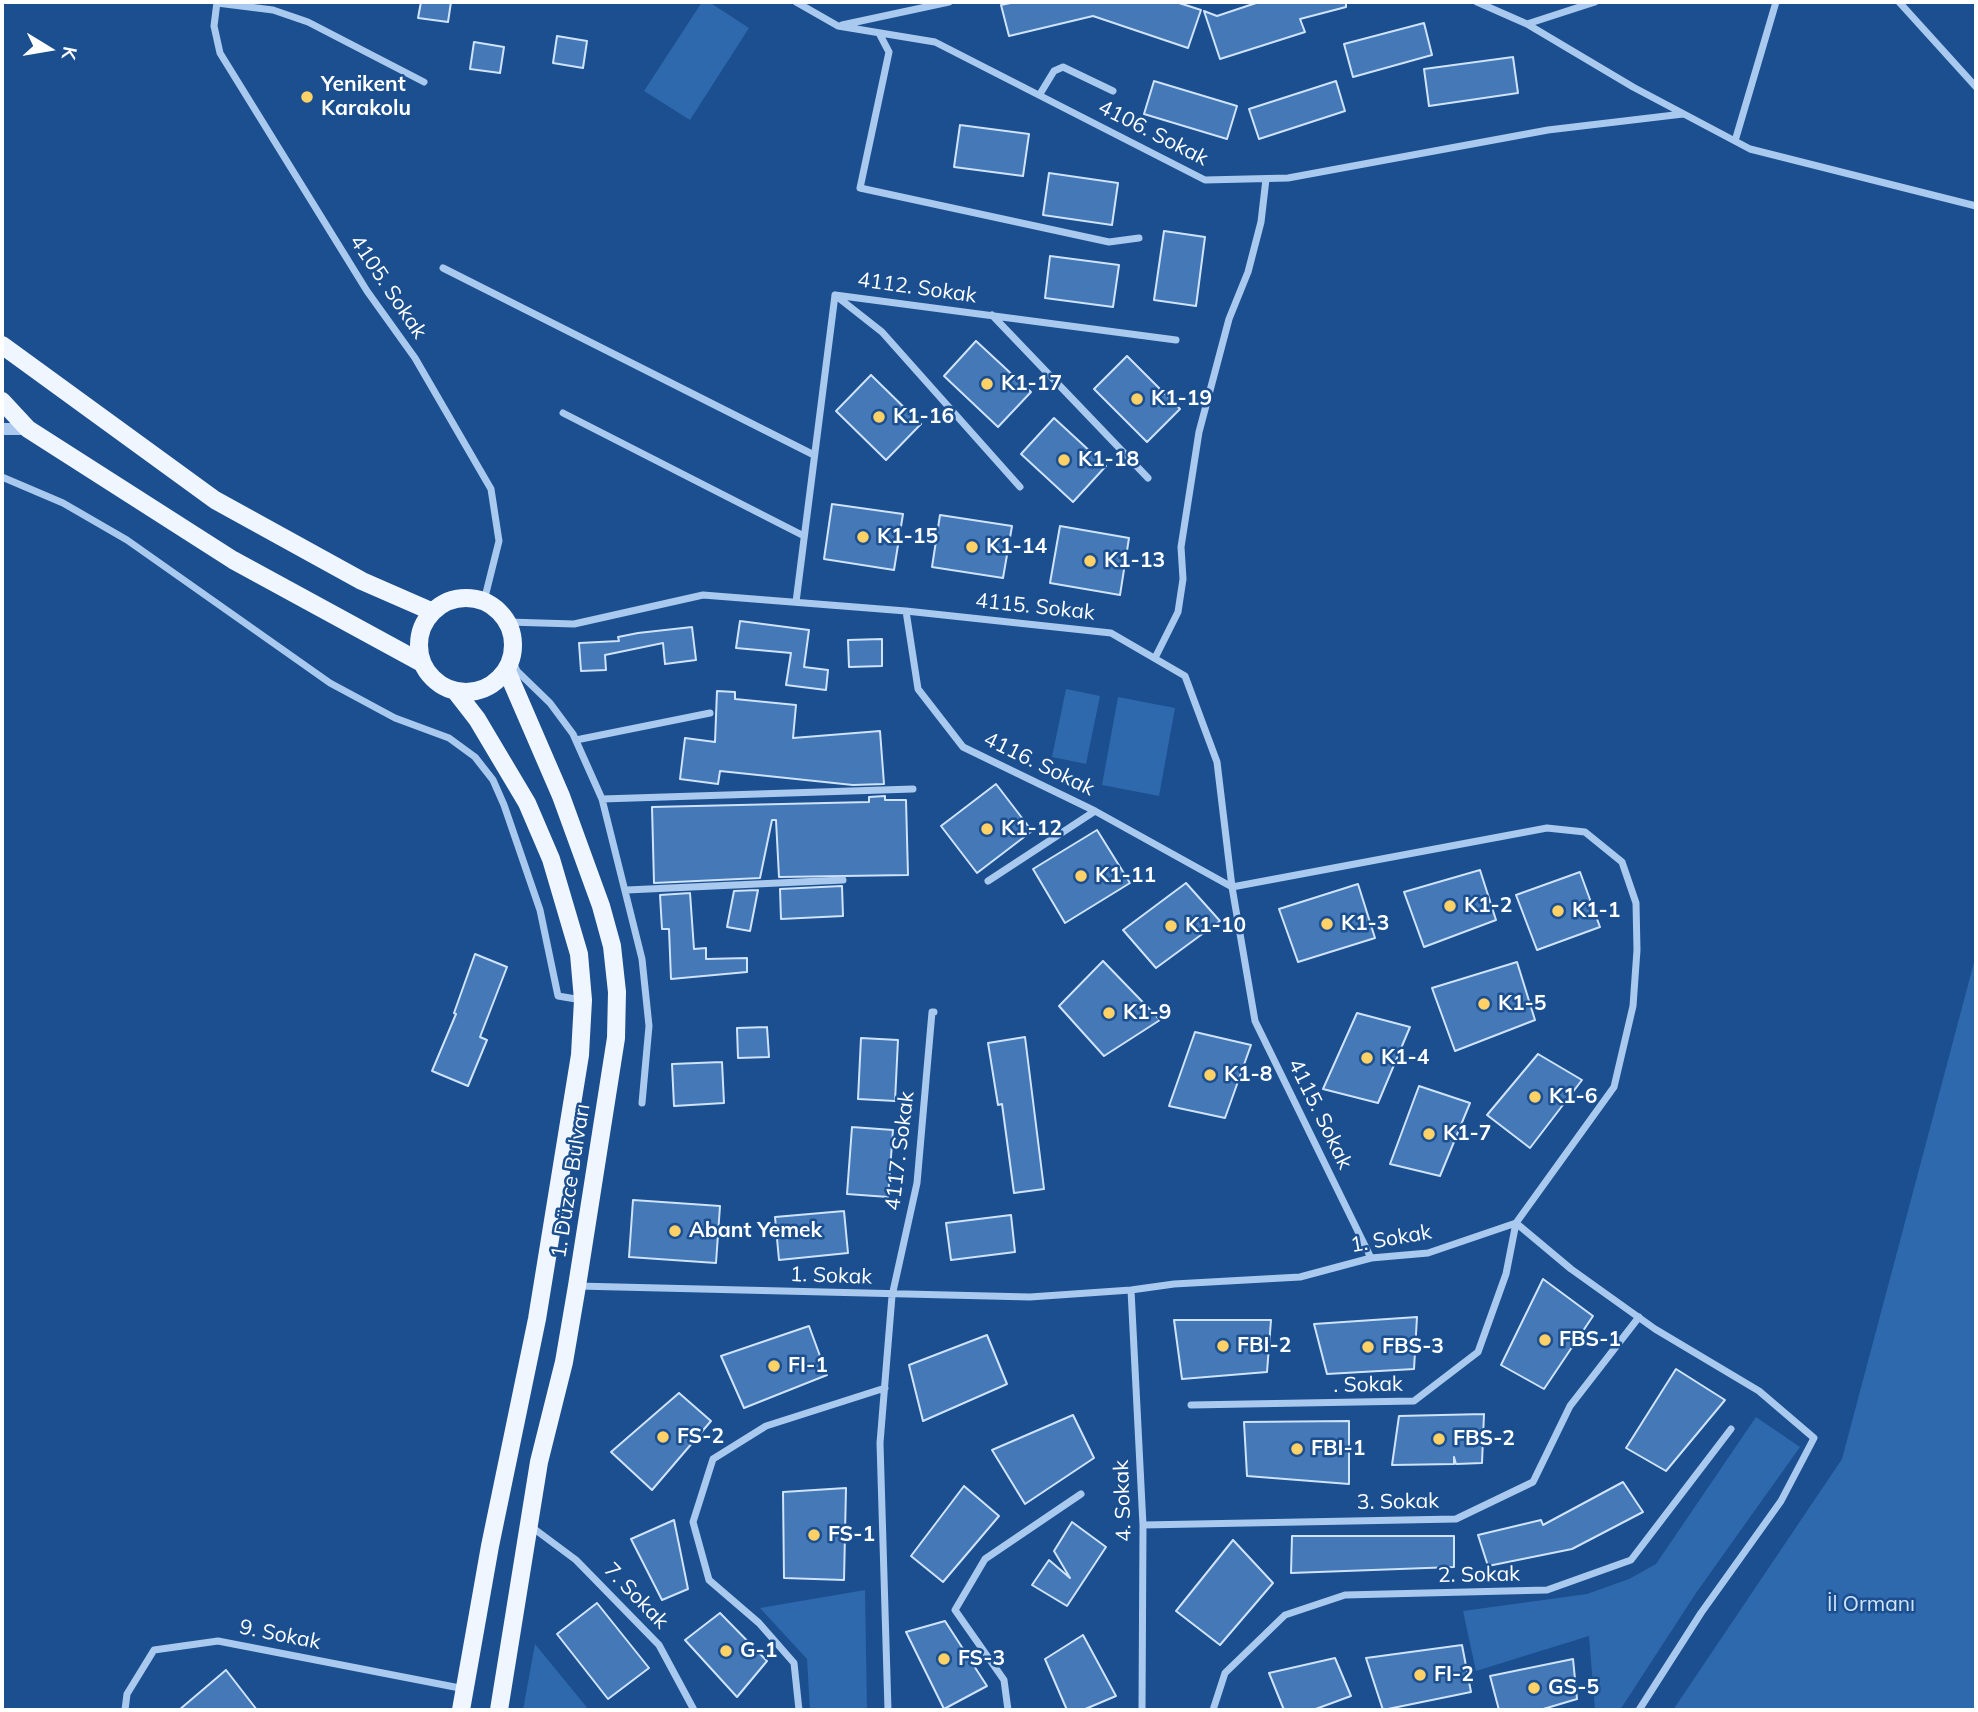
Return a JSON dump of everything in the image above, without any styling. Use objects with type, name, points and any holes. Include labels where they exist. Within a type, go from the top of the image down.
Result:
[{"type":"main road","points":[[2,345],[215,500],[362,581],[433,612]]},
{"type":"main road","points":[[2,401],[28,429],[233,560],[422,663]]},
{"type":"main road","points":[[468,597],[484,601],[498,609],[508,622],[514,647],[509,665],[485,689],[456,692],[431,677],[422,663],[420,632],[433,612],[453,600],[468,597]]},
{"type":"main road","name":"1. Düzce Bulvarı","points":[[499,1710],[539,1462],[564,1362],[577,1286],[616,1038],[617,992],[612,946],[601,906],[509,665]]},
{"type":"main road","name":"1. Düzce Bulvarı","points":[[456,692],[483,728],[521,791],[551,859],[579,954],[583,1000],[580,1055],[537,1319],[490,1546],[461,1710]]},
{"type":"street","name":"4106. Sokak","points":[[796,2],[838,26],[935,42],[1205,180],[1288,178],[1548,130],[1683,114]]},
{"type":"street","points":[[838,26],[949,2]]},
{"type":"street","points":[[1478,2],[1527,24],[1683,114],[1750,149],[1976,206]]},
{"type":"street","points":[[1527,24],[1595,2]]},
{"type":"street","points":[[1735,141],[1776,2]]},
{"type":"street","points":[[1899,2],[1976,87]]},
{"type":"street","points":[[217,3],[273,10],[308,22],[424,82]]},
{"type":"street","name":"4105. Sokak","points":[[217,3],[214,26],[220,53],[367,291],[415,358],[491,489],[499,541],[484,601]]},
{"type":"street","points":[[879,33],[889,52],[860,188],[1109,242],[1139,238]]},
{"type":"street","points":[[1040,94],[1054,71],[1063,67],[1113,91]]},
{"type":"street","points":[[1155,658],[1178,612],[1183,579],[1181,547],[1199,432],[1229,318],[1248,272],[1261,222],[1266,179]]},
{"type":"street","points":[[443,268],[814,454]]},
{"type":"street","points":[[835,295],[881,332],[1020,487]]},
{"type":"street","name":"4112. Sokak","points":[[796,602],[835,295],[1177,340]]},
{"type":"street","points":[[992,316],[1149,478]]},
{"type":"street","points":[[563,413],[804,536]]},
{"type":"street","points":[[2,429],[28,429]]},
{"type":"street","points":[[2,477],[63,503],[127,540],[330,683],[395,718],[449,737],[475,757],[492,779],[504,805],[540,910],[558,996],[583,1000]]},
{"type":"street","name":"4115. Sokak","points":[[508,622],[574,624],[703,595],[796,602],[1111,633],[1185,676],[1217,762],[1232,887],[1255,1021],[1371,1258]]},
{"type":"street","name":"4116. Sokak","points":[[906,611],[918,689],[963,747],[1095,811],[1232,887]]},
{"type":"street","points":[[509,665],[550,703],[576,740],[602,799],[627,890],[642,959],[649,1026],[642,1102]]},
{"type":"street","points":[[576,740],[710,713]]},
{"type":"street","points":[[602,799],[914,789]]},
{"type":"street","points":[[988,881],[1095,811]]},
{"type":"street","points":[[1232,887],[1547,828],[1585,832],[1622,862],[1636,903],[1637,950],[1633,1006],[1614,1087],[1516,1223],[1571,1269],[1639,1317],[1759,1391],[1814,1438],[1782,1501],[1701,1613],[1639,1710]]},
{"type":"street","points":[[627,890],[843,880]]},
{"type":"street","name":"4117. Sokak","points":[[888,1710],[880,1443],[892,1296],[917,1183],[934,1012]]},
{"type":"street","name":"1. Sokak","points":[[577,1286],[892,1296],[1030,1297],[1131,1290],[1174,1284],[1300,1277],[1371,1258],[1428,1253],[1516,1223]]},
{"type":"street","name":". Sokak","points":[[1191,1405],[1414,1401],[1478,1352],[1506,1274],[1516,1223]]},
{"type":"street","name":"4. Sokak","points":[[1131,1290],[1143,1525],[1142,1710]]},
{"type":"street","name":"3. Sokak","points":[[1143,1525],[1456,1518],[1533,1482],[1570,1406],[1639,1317]]},
{"type":"street","points":[[799,1710],[794,1663],[759,1623],[709,1580],[693,1522],[713,1459],[766,1426],[885,1388]]},
{"type":"street","name":"2. Sokak","points":[[1213,1710],[1225,1672],[1285,1615],[1345,1595],[1547,1590],[1631,1560],[1731,1429]]},
{"type":"street","points":[[1009,1710],[1004,1680],[955,1610],[985,1559],[1081,1494]]},
{"type":"street","name":"7. Sokak","points":[[529,1525],[576,1560],[659,1645],[694,1710]]},
{"type":"street","name":"9. Sokak","points":[[125,1710],[127,1694],[154,1650],[218,1641],[465,1689]]},
{"type":"green space","points":[[702,2],[709,2],[749,28],[690,120],[644,91]]},
{"type":"green space","points":[[1066,689],[1100,696],[1086,764],[1052,757]]},
{"type":"green space","points":[[1118,697],[1175,708],[1159,796],[1102,785]]},
{"type":"green space","name":"İl Ormanı","points":[[1976,955],[1976,1710],[1673,1710],[1842,1459]]},
{"type":"green space","points":[[1756,1417],[1800,1447],[1696,1593],[1620,1710],[1595,1710],[1589,1636],[1476,1671],[1463,1611],[1587,1594],[1629,1579],[1656,1564]]},
{"type":"green space","points":[[865,1590],[867,1710],[810,1710],[807,1659],[760,1608]]},
{"type":"green space","points":[[535,1644],[589,1710],[523,1710]]},
{"type":"building","points":[[421,2],[451,2],[448,22],[418,18]]},
{"type":"building","points":[[1015,2],[1176,2],[1201,10],[1188,48],[1093,16],[1009,36],[1001,5]]},
{"type":"building","points":[[1259,2],[1346,2],[1346,7],[1300,19],[1305,32],[1220,59],[1204,11],[1217,16]]},
{"type":"building","points":[[1424,23],[1432,55],[1353,77],[1344,44]]},
{"type":"building","points":[[557,36],[587,41],[583,68],[553,63]]},
{"type":"building","points":[[474,42],[504,47],[500,73],[470,69]]},
{"type":"building","points":[[1513,57],[1518,93],[1429,106],[1424,69]]},
{"type":"building","points":[[1154,81],[1237,106],[1227,139],[1144,114]]},
{"type":"building","points":[[1336,81],[1345,111],[1259,139],[1249,109]]},
{"type":"building","points":[[960,125],[1029,134],[1023,176],[954,167]]},
{"type":"building","points":[[1049,173],[1118,183],[1112,225],[1043,215]]},
{"type":"building","points":[[1164,231],[1205,237],[1196,306],[1154,300]]},
{"type":"building","points":[[1050,256],[1119,265],[1113,307],[1045,298]]},
{"type":"building","name":"K1-17","points":[[976,341],[1031,392],[998,427],[944,376]]},
{"type":"building","name":"K1-19","points":[[1127,356],[1180,409],[1147,442],[1094,389]]},
{"type":"building","name":"K1-16","points":[[871,375],[921,424],[886,460],[836,411]]},
{"type":"building","name":"K1-18","points":[[1054,418],[1106,466],[1073,502],[1021,454]]},
{"type":"building","name":"K1-15","points":[[832,504],[903,514],[894,570],[824,559]]},
{"type":"building","name":"K1-14","points":[[940,515],[1012,526],[1003,578],[932,567]]},
{"type":"building","name":"K1-13","points":[[1060,526],[1129,538],[1120,595],[1050,583]]},
{"type":"building","points":[[740,621],[809,630],[804,667],[828,670],[826,690],[786,685],[791,653],[736,648]]},
{"type":"building","points":[[692,627],[696,660],[665,664],[663,643],[605,655],[606,670],[581,671],[579,643],[619,641],[618,637],[638,633]]},
{"type":"building","points":[[882,639],[882,666],[849,667],[848,640]]},
{"type":"building","points":[[717,691],[735,692],[735,699],[796,705],[793,738],[880,731],[884,784],[853,785],[720,771],[718,784],[680,779],[685,738],[715,742]]},
{"type":"building","name":"K1-12","points":[[996,784],[1032,831],[977,873],[941,826]]},
{"type":"building","points":[[885,796],[885,800],[906,800],[908,875],[779,877],[776,820],[772,820],[760,878],[654,883],[652,807],[869,802],[869,797]]},
{"type":"building","name":"K1-11","points":[[1097,830],[1130,883],[1065,923],[1033,869]]},
{"type":"building","name":"K1-2","points":[[1480,870],[1496,920],[1424,947],[1404,892]]},
{"type":"building","name":"K1-1","points":[[1580,872],[1600,927],[1537,950],[1516,895]]},
{"type":"building","name":"K1-10","points":[[1186,883],[1220,921],[1156,968],[1123,930]]},
{"type":"building","name":"K1-3","points":[[1358,884],[1375,938],[1298,962],[1279,909]]},
{"type":"building","points":[[842,886],[843,916],[781,919],[780,889]]},
{"type":"building","points":[[758,890],[750,931],[727,927],[734,891]]},
{"type":"building","points":[[690,893],[694,949],[706,948],[706,959],[747,958],[747,972],[671,979],[669,929],[662,929],[660,895]]},
{"type":"building","points":[[475,954],[507,967],[480,1037],[487,1040],[468,1086],[432,1071],[456,1014],[454,1013]]},
{"type":"building","name":"K1-9","points":[[1103,961],[1160,1020],[1104,1056],[1059,1006]]},
{"type":"building","name":"K1-5","points":[[1517,962],[1535,1020],[1455,1051],[1432,988]]},
{"type":"building","name":"K1-4","points":[[1357,1013],[1410,1027],[1378,1103],[1323,1089]]},
{"type":"building","points":[[767,1027],[769,1057],[738,1058],[737,1028]]},
{"type":"building","name":"K1-8","points":[[1195,1032],[1251,1045],[1225,1118],[1169,1106]]},
{"type":"building","points":[[1025,1037],[1044,1189],[1014,1193],[1002,1104],[998,1105],[988,1043]]},
{"type":"building","points":[[861,1038],[898,1040],[895,1101],[858,1099]]},
{"type":"building","name":"K1-6","points":[[1538,1054],[1582,1080],[1530,1148],[1487,1115]]},
{"type":"building","points":[[722,1062],[724,1103],[674,1106],[672,1064]]},
{"type":"building","name":"K1-7","points":[[1419,1086],[1470,1103],[1440,1176],[1390,1164]]},
{"type":"building","points":[[852,1127],[893,1130],[888,1197],[847,1194]]},
{"type":"building","name":"Abant Yemek","points":[[633,1200],[720,1206],[716,1263],[629,1257]]},
{"type":"building","points":[[844,1211],[848,1253],[779,1260],[775,1217]]},
{"type":"building","points":[[1011,1215],[1015,1252],[951,1260],[946,1223]]},
{"type":"building","name":"FBS-1","points":[[1543,1279],[1593,1316],[1544,1389],[1501,1365]]},
{"type":"building","name":"FBS-3","points":[[1417,1317],[1414,1369],[1327,1374],[1314,1324]]},
{"type":"building","name":"FBI-2","points":[[1174,1320],[1271,1320],[1267,1372],[1182,1379]]},
{"type":"building","name":"FI-1","points":[[809,1326],[827,1375],[744,1408],[721,1356]]},
{"type":"building","points":[[987,1335],[1007,1384],[923,1421],[909,1365]]},
{"type":"building","points":[[1676,1369],[1725,1400],[1666,1471],[1626,1448]]},
{"type":"building","name":"FS-2","points":[[679,1393],[711,1421],[652,1490],[611,1452]]},
{"type":"building","name":"FBS-2","points":[[1484,1414],[1482,1463],[1456,1464],[1454,1457],[1454,1464],[1392,1465],[1399,1416]]},
{"type":"building","points":[[1073,1415],[1094,1458],[1025,1504],[992,1450]]},
{"type":"building","name":"FBI-1","points":[[1349,1421],[1349,1484],[1247,1476],[1244,1422]]},
{"type":"building","points":[[1623,1482],[1643,1512],[1572,1549],[1488,1566],[1478,1535],[1541,1520],[1543,1525]]},
{"type":"building","points":[[964,1486],[999,1516],[943,1582],[911,1556]]},
{"type":"building","name":"FS-1","points":[[846,1488],[844,1580],[784,1578],[783,1492]]},
{"type":"building","points":[[674,1520],[688,1589],[662,1600],[631,1539]]},
{"type":"building","points":[[1072,1522],[1106,1547],[1067,1606],[1032,1585],[1049,1560],[1070,1578],[1054,1551]]},
{"type":"building","points":[[1292,1536],[1454,1536],[1454,1567],[1291,1573]]},
{"type":"building","points":[[1233,1540],[1273,1583],[1220,1645],[1176,1611]]},
{"type":"building","points":[[597,1603],[649,1668],[608,1699],[557,1634]]},
{"type":"building","name":"G-1","points":[[720,1613],[767,1661],[737,1697],[685,1640]]},
{"type":"building","name":"FS-3","points":[[945,1621],[987,1686],[944,1709],[906,1632]]},
{"type":"building","points":[[1083,1635],[1116,1696],[1083,1710],[1067,1710],[1045,1659]]},
{"type":"building","name":"FI-2","points":[[1462,1645],[1471,1692],[1383,1710],[1366,1658]]},
{"type":"building","points":[[1335,1658],[1351,1696],[1313,1710],[1284,1710],[1269,1673]]},
{"type":"building","name":"GS-5","points":[[1573,1659],[1577,1699],[1540,1710],[1499,1710],[1490,1676]]},
{"type":"building","points":[[226,1670],[257,1710],[179,1710]]},
{"type":"place","name":"Yenikent Karakolu","points":[[307,97]]},
{"type":"place","name":"K1-17","points":[[987,384]]},
{"type":"place","name":"K1-19","points":[[1137,399]]},
{"type":"place","name":"K1-16","points":[[879,417]]},
{"type":"place","name":"K1-18","points":[[1064,460]]},
{"type":"place","name":"K1-15","points":[[863,537]]},
{"type":"place","name":"K1-14","points":[[972,547]]},
{"type":"place","name":"K1-13","points":[[1090,561]]},
{"type":"place","name":"K1-12","points":[[987,829]]},
{"type":"place","name":"K1-11","points":[[1081,876]]},
{"type":"place","name":"K1-2","points":[[1450,906]]},
{"type":"place","name":"K1-1","points":[[1558,911]]},
{"type":"place","name":"K1-3","points":[[1327,924]]},
{"type":"place","name":"K1-10","points":[[1171,926]]},
{"type":"place","name":"K1-5","points":[[1484,1004]]},
{"type":"place","name":"K1-9","points":[[1109,1013]]},
{"type":"place","name":"K1-4","points":[[1367,1058]]},
{"type":"place","name":"K1-8","points":[[1210,1075]]},
{"type":"place","name":"K1-6","points":[[1535,1097]]},
{"type":"place","name":"K1-7","points":[[1429,1134]]},
{"type":"place","name":"Abant Yemek","points":[[675,1231]]},
{"type":"place","name":"FBS-1","points":[[1545,1340]]},
{"type":"place","name":"FBI-2","points":[[1223,1346]]},
{"type":"place","name":"FBS-3","points":[[1368,1347]]},
{"type":"place","name":"FI-1","points":[[774,1366]]},
{"type":"place","name":"FS-2","points":[[663,1437]]},
{"type":"place","name":"FBS-2","points":[[1439,1439]]},
{"type":"place","name":"FBI-1","points":[[1297,1449]]},
{"type":"place","name":"FS-1","points":[[814,1535]]},
{"type":"place","name":"G-1","points":[[726,1651]]},
{"type":"place","name":"FS-3","points":[[944,1659]]},
{"type":"place","name":"FI-2","points":[[1420,1675]]},
{"type":"place","name":"GS-5","points":[[1534,1688]]}]
